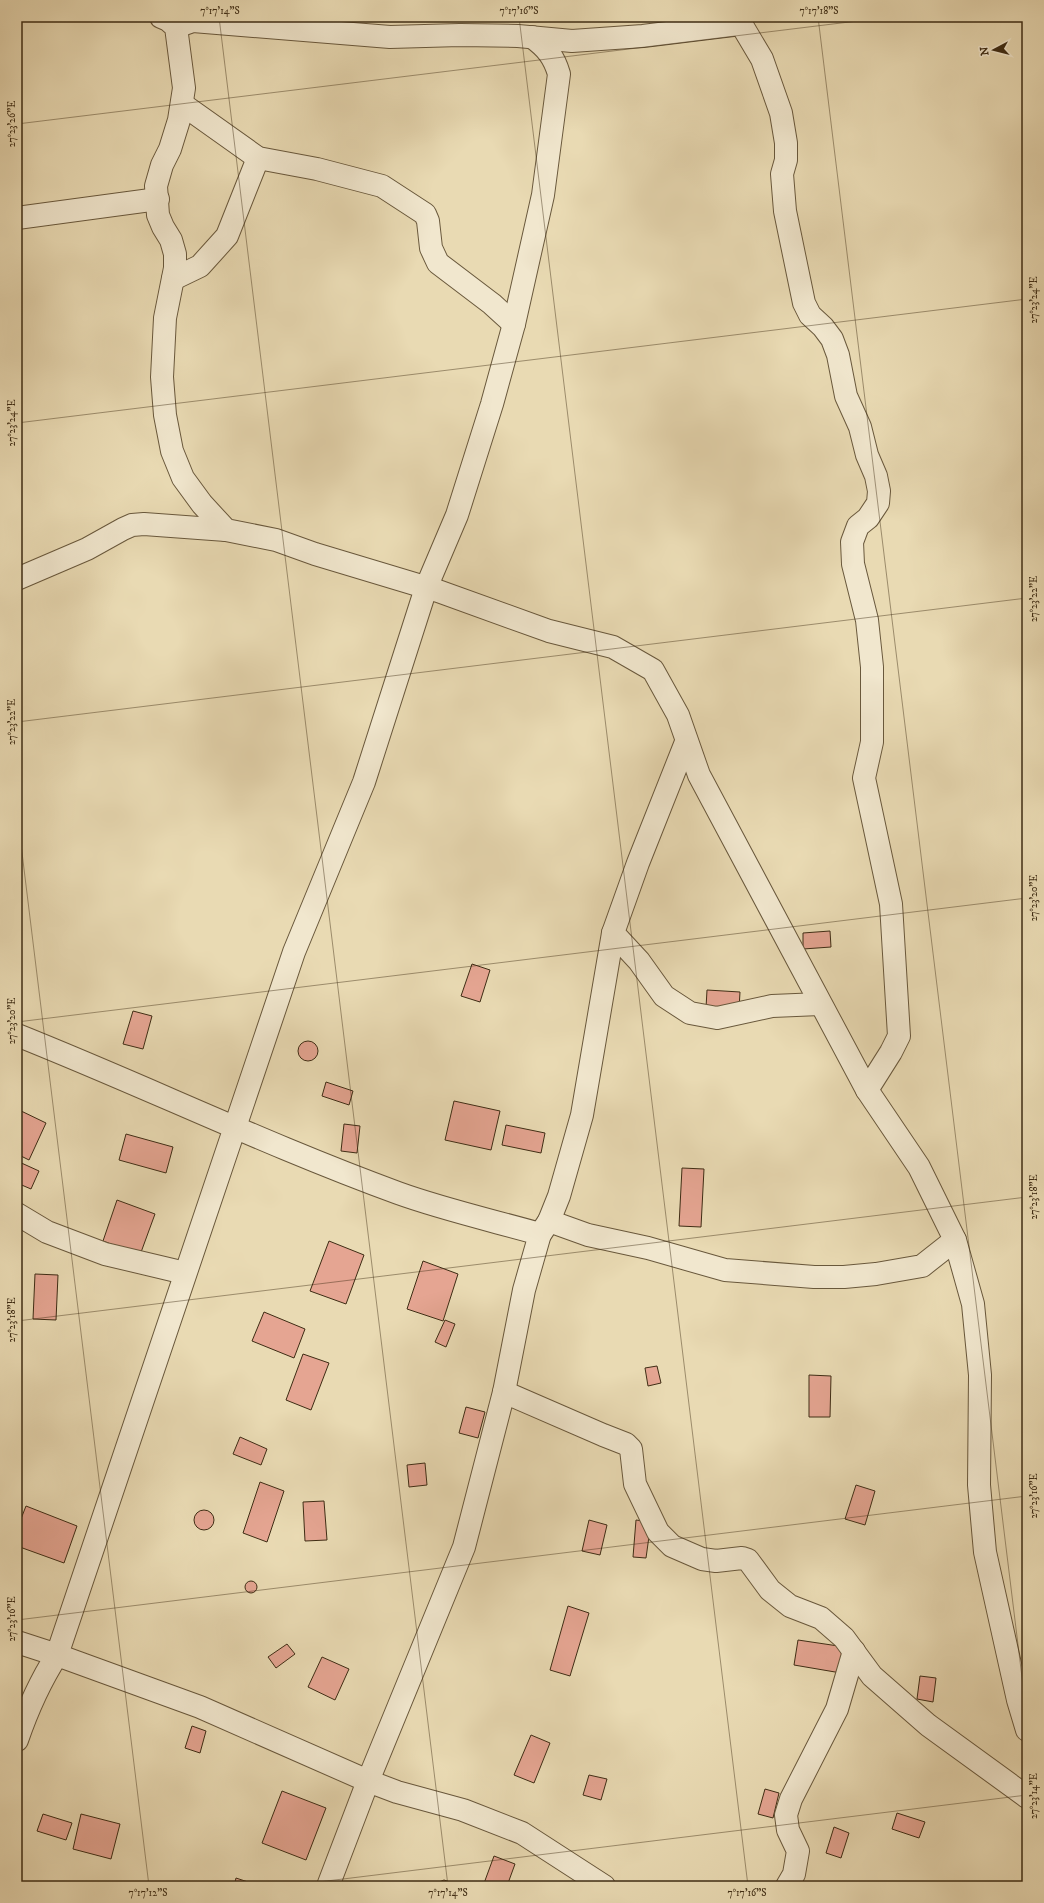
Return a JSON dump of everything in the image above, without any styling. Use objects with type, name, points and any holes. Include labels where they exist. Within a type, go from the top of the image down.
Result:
[{"type":"street","points":[[226,530],[202,504],[183,478],[172,451],[165,415],[162,377],[165,318],[173,279],[175,254],[171,240],[158,215],[156,186],[162,165],[170,149],[182,104],[184,88],[169,22],[193,21],[390,37],[460,34],[532,37],[572,41],[643,36],[739,20],[762,59],[781,112],[786,143],[786,160],[782,174],[785,211],[804,303],[810,315],[823,327],[832,339],[838,355],[846,396],[860,428],[867,455],[876,476],[879,491],[878,503],[868,518],[858,526],[852,542],[853,564],[867,620],[872,667],[872,742],[864,778],[868,800],[879,840],[891,904],[899,1036],[891,1052],[867,1090]]},
{"type":"street","points":[[532,37],[547,49],[555,60],[559,74]]},
{"type":"street","points":[[17,1740],[27,1710],[41,1680],[58,1655],[294,952],[364,782],[426,588],[457,515],[492,404],[514,324],[543,195],[559,74],[572,41]]},
{"type":"street","points":[[182,104],[258,158],[317,170],[382,186],[425,214],[428,221],[431,248],[438,263],[492,304],[514,324]]},
{"type":"street","points":[[173,279],[200,266],[227,236],[258,158]]},
{"type":"street","points":[[17,218],[158,199]]},
{"type":"street","points":[[17,579],[87,549],[132,525],[144,524],[226,530],[276,540],[315,554],[426,588],[549,631],[613,647],[653,670],[678,715],[686,742],[699,775],[820,1004],[867,1090],[919,1167],[955,1240],[973,1304],[980,1376],[979,1485],[985,1552],[1018,1700],[1027,1730]]},
{"type":"street","points":[[328,1886],[368,1781],[464,1547],[504,1392],[524,1290],[545,1227],[559,1196],[582,1115],[613,933],[638,864],[686,742]]},
{"type":"street","points":[[613,933],[639,961],[664,996],[690,1013],[717,1018],[772,1006],[820,1004]]},
{"type":"street","points":[[17,1036],[77,1059],[235,1128],[399,1193],[545,1227],[648,1248],[725,1270],[814,1277],[876,1274],[922,1266],[955,1240]]},
{"type":"street","points":[[17,1214],[47,1232],[105,1254],[185,1273]]},
{"type":"street","points":[[504,1392],[626,1444],[631,1449],[635,1484],[658,1532],[672,1546],[702,1559],[716,1561],[745,1558],[770,1590],[790,1606],[821,1618],[844,1638],[872,1676],[928,1726],[1027,1797]]},
{"type":"street","points":[[17,1642],[58,1655],[200,1707],[368,1781],[397,1792],[463,1810],[522,1833],[604,1886]]},
{"type":"street","points":[[787,1886],[794,1874],[798,1851],[788,1830],[786,1815],[791,1799],[837,1709],[854,1651]]},
{"type":"building","points":[[830,931],[831,947],[803,949],[803,933]]},
{"type":"building","points":[[472,964],[490,970],[480,1002],[461,996]]},
{"type":"building","points":[[707,990],[740,992],[739,1009],[706,1008]]},
{"type":"building","points":[[133,1011],[152,1016],[143,1049],[123,1044]]},
{"type":"building","points":[[304,1041],[312,1041],[318,1047],[318,1055],[312,1061],[304,1061],[298,1055],[298,1047]]},
{"type":"building","points":[[326,1082],[353,1091],[349,1105],[322,1096]]},
{"type":"building","points":[[454,1101],[500,1111],[491,1150],[445,1140]]},
{"type":"building","points":[[17,1109],[46,1123],[29,1160],[17,1154]]},
{"type":"building","points":[[344,1124],[360,1126],[357,1153],[341,1151]]},
{"type":"building","points":[[506,1125],[545,1133],[541,1153],[502,1145]]},
{"type":"building","points":[[126,1134],[173,1147],[166,1173],[119,1160]]},
{"type":"building","points":[[17,1161],[39,1171],[31,1189],[17,1183]]},
{"type":"building","points":[[682,1168],[704,1169],[701,1227],[679,1226]]},
{"type":"building","points":[[117,1200],[155,1214],[140,1255],[103,1241]]},
{"type":"building","points":[[329,1241],[364,1255],[346,1304],[310,1291]]},
{"type":"building","points":[[423,1261],[458,1274],[443,1321],[407,1309]]},
{"type":"building","points":[[35,1274],[58,1275],[56,1320],[33,1319]]},
{"type":"building","points":[[264,1312],[305,1329],[294,1358],[252,1341]]},
{"type":"building","points":[[445,1320],[455,1324],[446,1347],[435,1342]]},
{"type":"building","points":[[303,1354],[329,1363],[311,1410],[286,1400]]},
{"type":"building","points":[[657,1366],[661,1383],[648,1386],[645,1368]]},
{"type":"building","points":[[809,1375],[831,1376],[830,1417],[809,1417]]},
{"type":"building","points":[[466,1407],[485,1412],[478,1438],[459,1433]]},
{"type":"building","points":[[240,1437],[267,1449],[261,1465],[233,1454]]},
{"type":"building","points":[[425,1463],[427,1485],[409,1487],[407,1465]]},
{"type":"building","points":[[260,1482],[284,1491],[267,1542],[243,1533]]},
{"type":"building","points":[[856,1485],[875,1491],[865,1525],[845,1519]]},
{"type":"building","points":[[324,1501],[327,1540],[305,1541],[303,1502]]},
{"type":"building","points":[[26,1506],[77,1526],[64,1563],[17,1546],[17,1529]]},
{"type":"building","points":[[204,1510],[211,1513],[214,1520],[211,1527],[204,1530],[197,1527],[194,1520],[197,1513]]},
{"type":"building","points":[[589,1520],[607,1525],[600,1555],[582,1551]]},
{"type":"building","points":[[636,1520],[651,1522],[646,1558],[633,1557]]},
{"type":"building","points":[[249,1581],[253,1581],[257,1587],[253,1593],[249,1593],[245,1589],[245,1585]]},
{"type":"building","points":[[568,1606],[589,1613],[570,1676],[550,1670]]},
{"type":"building","points":[[798,1640],[845,1647],[841,1673],[794,1665]]},
{"type":"building","points":[[287,1644],[295,1654],[276,1668],[268,1657]]},
{"type":"building","points":[[322,1657],[349,1669],[335,1700],[308,1687]]},
{"type":"building","points":[[920,1676],[936,1678],[933,1702],[917,1699]]},
{"type":"building","points":[[192,1726],[206,1731],[200,1753],[185,1748]]},
{"type":"building","points":[[531,1735],[550,1743],[534,1783],[514,1775]]},
{"type":"building","points":[[589,1775],[607,1779],[601,1800],[583,1795]]},
{"type":"building","points":[[765,1789],[779,1793],[773,1818],[758,1814]]},
{"type":"building","points":[[282,1791],[326,1808],[306,1860],[262,1843]]},
{"type":"building","points":[[897,1813],[925,1822],[919,1838],[892,1829]]},
{"type":"building","points":[[43,1814],[72,1823],[66,1840],[37,1831]]},
{"type":"building","points":[[81,1814],[120,1824],[111,1859],[73,1849]]},
{"type":"building","points":[[834,1827],[849,1833],[841,1858],[826,1853]]},
{"type":"building","points":[[494,1856],[515,1864],[507,1886],[483,1886]]},
{"type":"building","points":[[236,1878],[260,1886],[234,1886]]},
{"type":"building","points":[[444,1880],[450,1882],[453,1886],[437,1886],[439,1882]]}]
